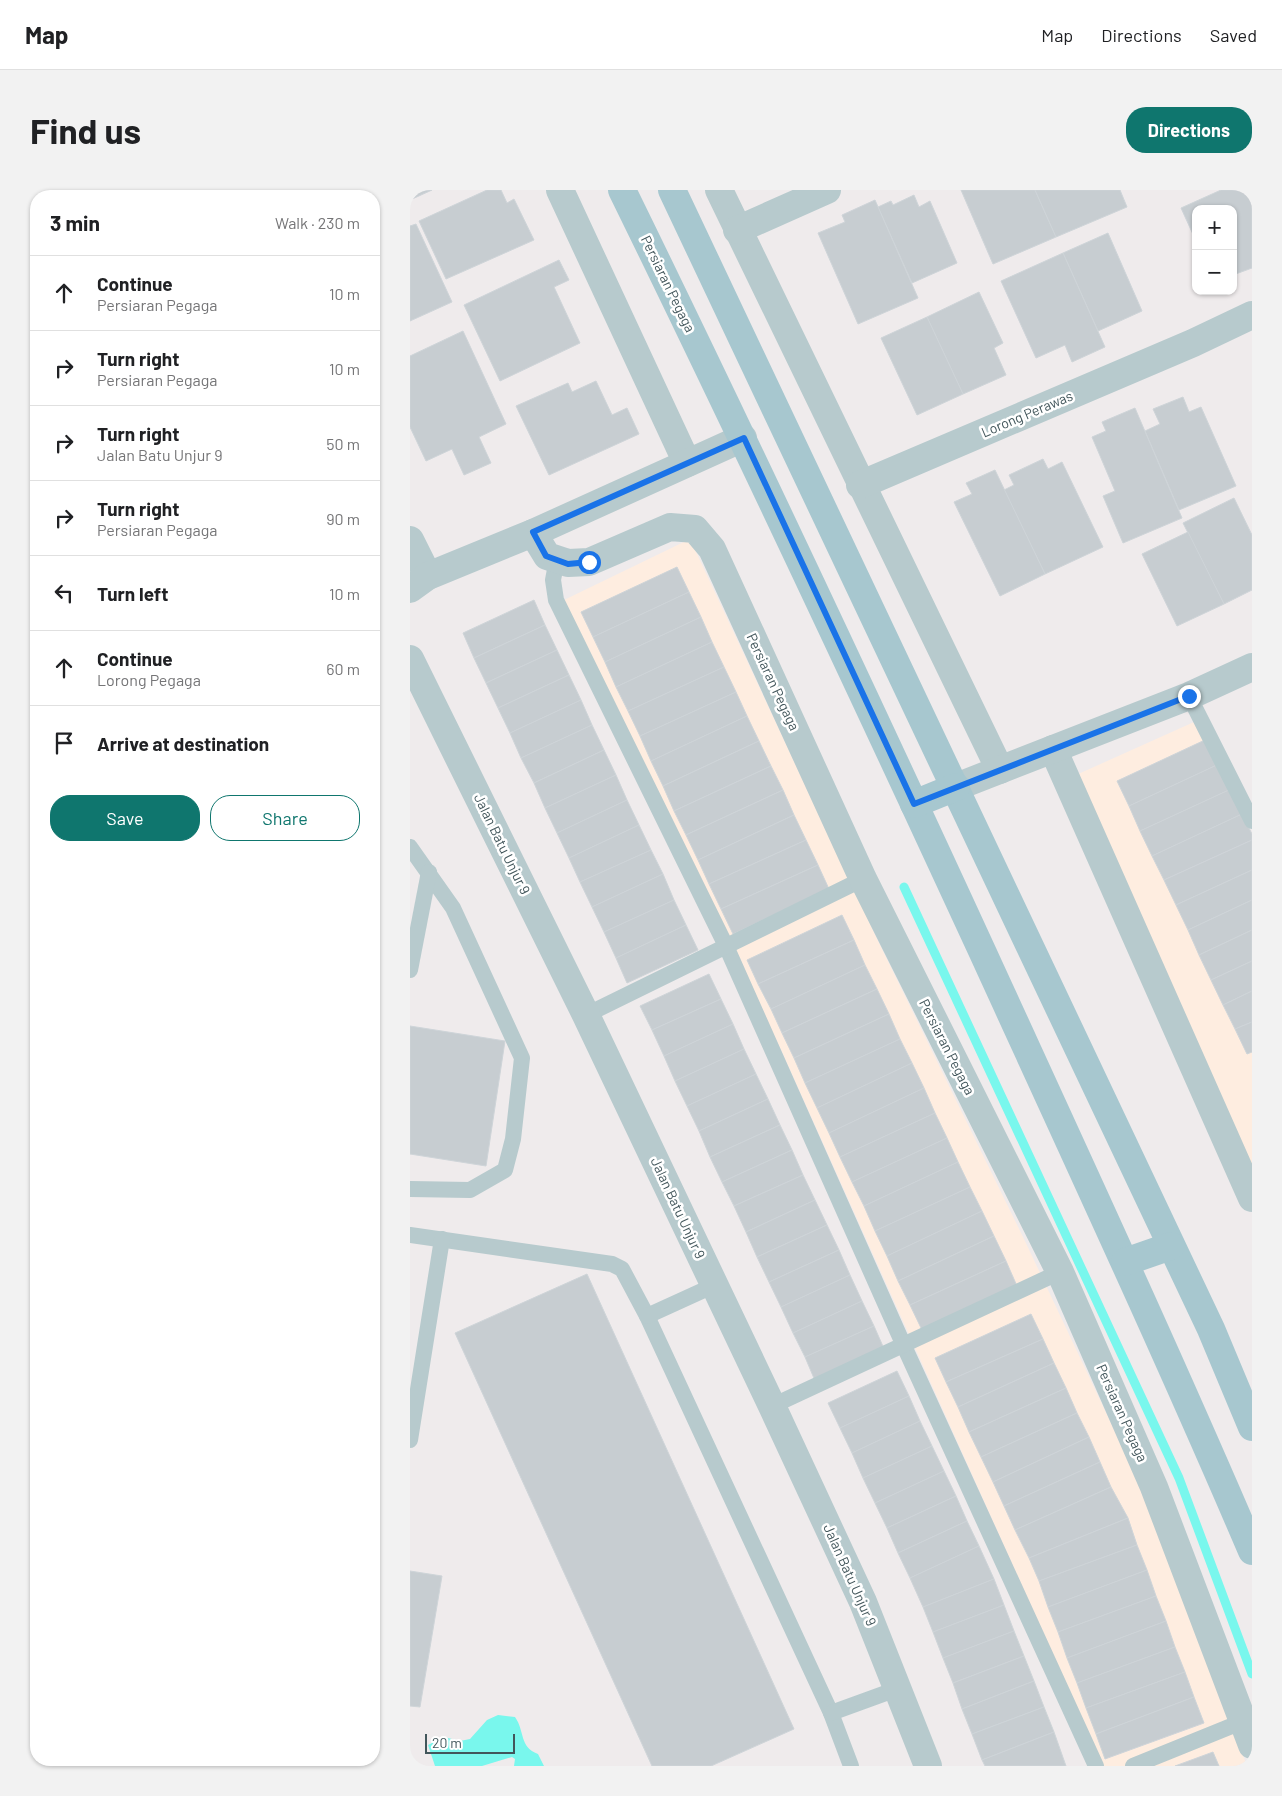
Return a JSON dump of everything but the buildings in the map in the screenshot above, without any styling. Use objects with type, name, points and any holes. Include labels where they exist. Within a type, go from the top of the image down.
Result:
[{"type":"main road","name":"Persiaran Pegaga","points":[[622,190],[744,438],[914,804],[1171,1362],[1252,1551]]},
{"type":"main road","points":[[672,190],[1211,1329],[1252,1427]]},
{"type":"main road","points":[[914,804],[956,787]]},
{"type":"main road","points":[[1125,1262],[1171,1246]]},
{"type":"street","points":[[560,190],[687,463]]},
{"type":"street","points":[[719,190],[860,485],[1000,770]]},
{"type":"street","points":[[737,230],[827,190]]},
{"type":"street","name":"Lorong Perawas","points":[[860,485],[1203,338],[1252,315]]},
{"type":"street","points":[[410,540],[419,583],[744,438]]},
{"type":"street","name":"Persiaran Pegaga","points":[[556,560],[568,564],[589,562],[670,527],[695,528],[712,549],[863,880],[1060,1272],[1154,1486],[1249,1728]]},
{"type":"street","points":[[533,532],[546,556],[556,560]]},
{"type":"street","name":"Jalan Batu Unjur 9","points":[[410,659],[586,1014],[772,1406],[863,1602],[928,1766]]},
{"type":"street","points":[[956,787],[1189,696],[1252,667]]},
{"type":"street","points":[[1053,749],[1252,1198]]},
{"type":"lane","points":[[556,560],[552,580],[556,600],[726,946],[904,1346],[1096,1766]]},
{"type":"lane","points":[[1189,696],[1252,821]]},
{"type":"lane","points":[[410,847],[453,908],[522,1058],[514,1139],[505,1170],[470,1190],[410,1188]]},
{"type":"lane","points":[[410,970],[429,872]]},
{"type":"lane","points":[[586,1014],[863,880]]},
{"type":"lane","points":[[410,1235],[612,1264],[622,1269],[647,1316],[831,1713],[851,1766]]},
{"type":"lane","points":[[410,1440],[442,1239]]},
{"type":"lane","points":[[772,1406],[1060,1272]]},
{"type":"lane","points":[[647,1316],[715,1285]]},
{"type":"lane","points":[[831,1713],[897,1689]]},
{"type":"lane","points":[[1133,1766],[1249,1728]]},
{"type":"shaded area","points":[[690,539],[877,939],[1024,1239],[1143,1491],[1247,1766],[1103,1766],[782,1052],[564,600]]},
{"type":"shaded area","points":[[1194,722],[1252,840],[1252,1174],[1076,775]]},
{"type":"water","points":[[498,1715],[515,1717],[525,1743],[532,1751],[538,1754],[544,1766],[514,1766],[515,1759],[512,1757],[482,1766],[435,1766],[428,1745],[444,1737],[460,1741],[470,1739],[487,1720]]},
{"type":"waterway","points":[[904,887],[1179,1478],[1252,1674]]},
{"type":"route","points":[[589,562],[568,564],[546,556],[533,532],[744,438],[914,804],[1189,696]]}]
